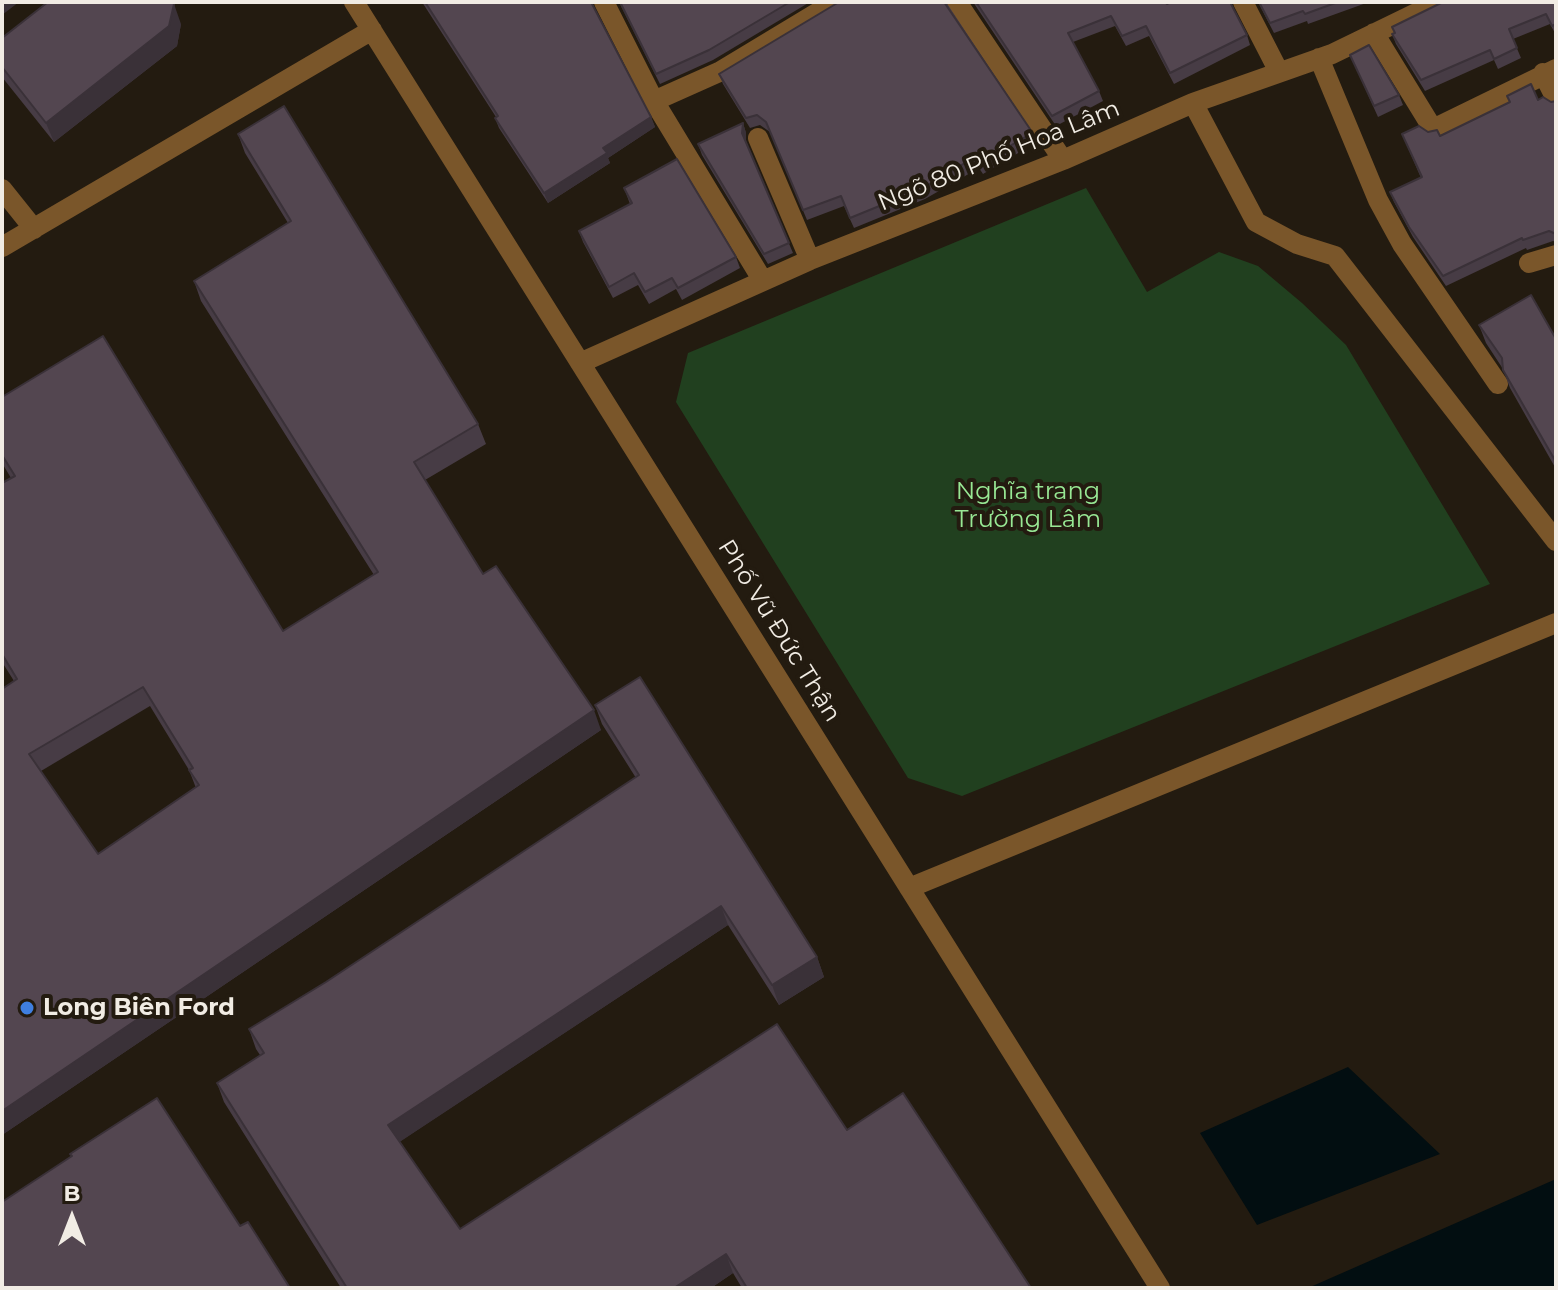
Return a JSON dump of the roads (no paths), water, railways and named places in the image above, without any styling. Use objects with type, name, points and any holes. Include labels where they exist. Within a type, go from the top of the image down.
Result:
[{"type":"street","name":"Phố Vũ Đức Thận","points":[[354,2],[1160,1288]]},
{"type":"street","points":[[604,2],[654,101],[763,281]]},
{"type":"street","points":[[654,101],[719,72],[835,2]]},
{"type":"street","points":[[957,2],[1063,160]]},
{"type":"street","points":[[1243,2],[1279,72]]},
{"type":"street","name":"Ngõ 80 Phố Hoa Lâm","points":[[580,363],[810,260],[1063,160],[1193,103],[1319,58],[1374,33],[1409,8],[1439,2]]},
{"type":"street","points":[[2,247],[372,30]]},
{"type":"street","points":[[1374,33],[1433,129],[1550,71],[1556,99]]},
{"type":"street","points":[[1319,58],[1378,200],[1402,244],[1498,384]]},
{"type":"street","points":[[1193,103],[1256,222],[1297,244],[1335,256],[1556,541]]},
{"type":"street","points":[[758,138],[810,260]]},
{"type":"street","points":[[2,189],[34,229]]},
{"type":"street","points":[[1529,263],[1556,255]]},
{"type":"street","points":[[909,888],[1556,623]]},
{"type":"place","name":"Long Biên Ford","points":[[27,1008]]},
{"type":"park label","name":"Nghĩa trang Trường Lâm","points":[[1028,506]]}]
